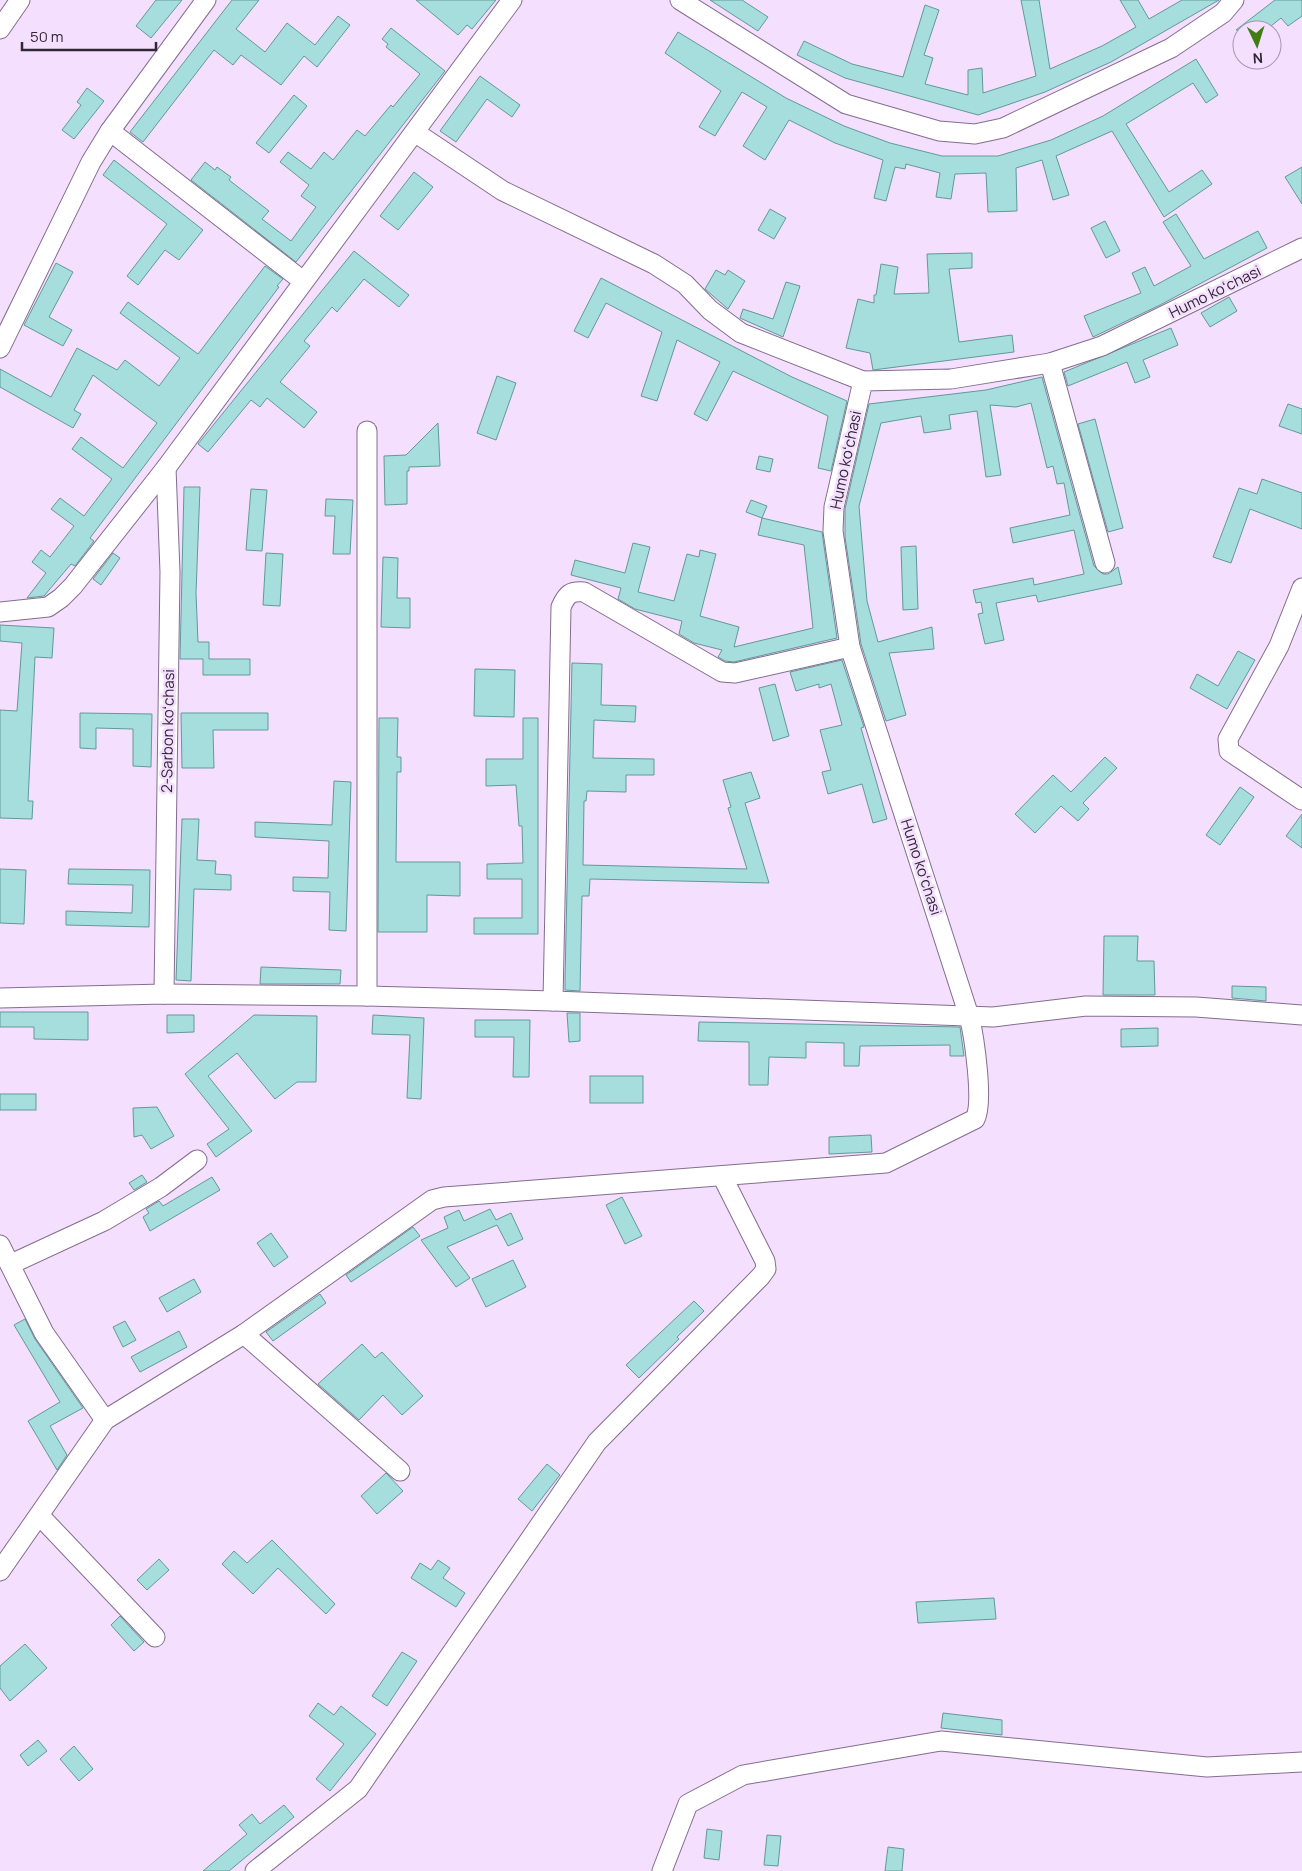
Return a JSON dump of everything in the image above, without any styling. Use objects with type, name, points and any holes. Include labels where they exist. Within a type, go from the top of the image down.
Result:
[{"type":"street","points":[[0,29],[20,0]]},
{"type":"street","points":[[0,348],[91,162],[110,131],[206,0]]},
{"type":"street","points":[[0,612],[48,606],[61,598],[166,468],[379,178],[416,133],[512,0]]},
{"type":"street","points":[[680,0],[846,104],[939,131],[975,134],[1003,128],[1171,48],[1224,13],[1234,0]]},
{"type":"street","points":[[110,131],[304,281]]},
{"type":"street","points":[[416,133],[503,191],[654,264],[684,284],[710,310],[741,333],[863,381]]},
{"type":"street","name":"Humo koʻchasi","points":[[722,1176],[886,1163],[975,1119],[978,1105],[974,1036],[969,1016],[850,647],[834,540],[834,515],[863,381],[951,379],[1050,363],[1102,346],[1302,248]]},
{"type":"street","points":[[1050,363],[1105,563]]},
{"type":"street","points":[[367,430],[367,996]]},
{"type":"street","name":"2-Sarbon koʻchasi","points":[[164,994],[170,572],[166,468]]},
{"type":"street","points":[[1302,588],[1280,646],[1228,739],[1229,751],[1302,800]]},
{"type":"street","points":[[553,1000],[561,607],[566,595],[573,591],[584,592],[722,672],[735,674],[850,647]]},
{"type":"street","points":[[0,998],[164,994],[367,996],[553,1000],[969,1016],[1013,1016],[1086,1006],[1196,1007],[1302,1015]]},
{"type":"street","points":[[11,1264],[104,1221],[161,1187],[197,1160]]},
{"type":"street","points":[[0,1571],[105,1420],[244,1334],[432,1200],[444,1197],[722,1176],[765,1262],[766,1269],[597,1442],[358,1789],[255,1871]]},
{"type":"street","points":[[0,1245],[44,1333],[105,1420]]},
{"type":"street","points":[[244,1334],[400,1471]]},
{"type":"street","points":[[40,1516],[155,1637]]},
{"type":"street","points":[[662,1871],[688,1804],[743,1775],[941,1741],[1207,1768],[1302,1762]]},
{"type":"building","points":[[156,0],[182,0],[151,38],[136,26]]},
{"type":"building","points":[[232,0],[259,0],[236,29],[265,52],[287,23],[315,45],[338,16],[350,25],[317,67],[304,56],[281,85],[241,55],[233,65],[214,50],[143,142],[130,132]]},
{"type":"building","points":[[416,0],[496,0],[472,29],[467,25],[458,35]]},
{"type":"building","points":[[710,0],[742,0],[768,17],[758,31]]},
{"type":"building","points":[[1021,0],[1039,0],[1050,69],[1102,46],[1136,27],[1120,0],[1138,0],[1149,19],[1182,0],[1219,0],[1111,62],[1045,92],[978,115],[845,78],[797,55],[804,41],[852,64],[903,77],[925,5],[939,10],[924,55],[933,58],[925,84],[968,95],[968,70],[982,68],[983,93],[1036,76]]},
{"type":"building","points":[[1275,0],[1302,0],[1302,16],[1288,26],[1281,18],[1278,20],[1249,20]]},
{"type":"building","points":[[391,28],[445,71],[296,262],[191,180],[205,162],[215,170],[217,167],[231,177],[229,180],[269,211],[262,219],[291,241],[316,207],[301,196],[309,185],[280,162],[288,152],[311,169],[324,152],[333,160],[357,130],[365,136],[391,105],[393,107],[420,74],[386,47],[388,44],[382,39]]},
{"type":"building","points":[[678,32],[786,98],[844,126],[890,143],[942,156],[998,156],[1051,140],[1103,116],[1196,59],[1218,95],[1206,103],[1193,83],[1126,124],[1169,192],[1202,170],[1212,184],[1164,217],[1112,131],[1056,156],[1069,195],[1053,200],[1042,160],[1016,168],[1017,211],[988,212],[986,173],[955,174],[951,199],[936,197],[940,173],[906,164],[905,169],[895,167],[886,201],[874,198],[883,160],[835,143],[789,120],[765,160],[743,146],[767,107],[742,92],[715,136],[699,127],[721,91],[665,53]]},
{"type":"building","points":[[480,76],[520,105],[512,117],[487,99],[456,142],[440,131]]},
{"type":"building","points":[[87,88],[104,101],[74,139],[62,130],[81,105],[77,102]]},
{"type":"building","points":[[294,95],[307,106],[269,153],[256,143]]},
{"type":"building","points":[[114,160],[203,230],[179,260],[165,250],[138,285],[127,276],[167,224],[103,175]]},
{"type":"building","points":[[1302,167],[1302,204],[1285,177]]},
{"type":"building","points":[[414,172],[433,187],[398,230],[380,216]]},
{"type":"building","points":[[770,209],[786,218],[774,239],[758,230]]},
{"type":"building","points":[[1176,214],[1204,259],[1258,231],[1267,248],[1160,305],[1093,337],[1084,316],[1141,293],[1132,273],[1145,267],[1154,286],[1191,266],[1163,222]]},
{"type":"building","points":[[1105,221],[1120,251],[1106,258],[1091,228]]},
{"type":"building","points":[[354,251],[409,295],[399,307],[364,279],[337,312],[332,307],[304,341],[310,346],[280,382],[317,412],[304,428],[267,398],[260,407],[251,400],[208,452],[198,444]]},
{"type":"building","points":[[972,253],[972,268],[949,269],[959,342],[1012,335],[1014,352],[873,370],[870,353],[846,348],[858,299],[874,303],[881,264],[898,267],[894,294],[929,293],[927,254]]},
{"type":"building","points":[[56,263],[73,272],[49,317],[72,330],[63,346],[24,325]]},
{"type":"building","points":[[265,266],[283,279],[277,286],[279,287],[90,538],[94,541],[75,566],[71,564],[44,596],[27,598],[46,573],[32,562],[41,550],[50,557],[74,526],[51,509],[60,498],[84,516],[112,479],[72,449],[81,437],[123,468],[157,423],[93,375],[74,410],[81,414],[73,428],[0,387],[0,369],[51,397],[77,348],[117,370],[125,360],[159,386],[180,358],[120,313],[128,302],[198,354]]},
{"type":"building","points":[[716,270],[725,275],[728,270],[745,281],[728,309],[705,289]]},
{"type":"building","points":[[601,278],[792,377],[847,401],[831,471],[818,468],[828,416],[733,371],[707,421],[694,414],[720,362],[677,340],[657,401],[641,396],[662,332],[606,303],[588,338],[574,331]]},
{"type":"building","points":[[786,282],[800,286],[783,337],[740,318],[743,309],[773,319]]},
{"type":"building","points":[[1229,297],[1237,311],[1210,327],[1201,313]]},
{"type":"building","points":[[1171,328],[1178,345],[1143,360],[1150,377],[1135,383],[1127,362],[1068,386],[1064,372]]},
{"type":"building","points":[[497,376],[516,383],[496,440],[477,433]]},
{"type":"building","points":[[1042,377],[1094,566],[1103,574],[1108,574],[1118,567],[1122,584],[1038,602],[1036,595],[996,603],[1004,640],[985,644],[978,614],[983,613],[981,602],[976,603],[973,590],[1033,578],[1034,585],[1084,574],[1074,530],[1013,543],[1010,528],[1070,515],[1064,483],[1057,484],[1053,466],[1047,468],[1031,403],[1016,407],[990,405],[1001,475],[986,477],[977,411],[949,415],[951,429],[924,433],[921,416],[881,423],[859,506],[867,601],[878,642],[932,627],[934,649],[889,653],[906,715],[886,721],[861,644],[845,537],[845,509],[869,404],[986,390]]},
{"type":"building","points":[[1288,404],[1302,409],[1302,434],[1279,426]]},
{"type":"building","points":[[1095,419],[1123,528],[1108,532],[1078,424]]},
{"type":"building","points":[[438,423],[440,466],[409,467],[409,471],[407,471],[407,504],[385,505],[384,456],[406,455]]},
{"type":"building","points":[[759,456],[773,459],[770,472],[756,469]]},
{"type":"building","points":[[1262,479],[1302,493],[1302,529],[1250,509],[1231,563],[1213,557],[1239,488],[1257,494]]},
{"type":"building","points":[[184,487],[200,487],[196,593],[198,642],[209,642],[209,659],[250,659],[250,675],[203,675],[203,659],[180,659]]},
{"type":"building","points":[[251,489],[267,490],[262,551],[246,550]]},
{"type":"building","points":[[326,499],[353,500],[350,554],[333,554],[335,516],[325,516]]},
{"type":"building","points":[[751,500],[767,506],[762,518],[746,512]]},
{"type":"building","points":[[762,518],[822,532],[837,638],[734,662],[725,661],[718,657],[722,650],[694,643],[679,634],[682,621],[635,609],[618,599],[621,588],[571,575],[575,560],[625,573],[633,543],[650,547],[638,592],[674,601],[687,554],[699,557],[700,550],[716,554],[700,616],[739,627],[734,647],[813,628],[804,545],[758,535]]},
{"type":"building","points":[[916,546],[918,609],[903,610],[901,547]]},
{"type":"building","points":[[113,553],[120,558],[101,585],[93,579]]},
{"type":"building","points":[[266,553],[283,554],[280,606],[263,605]]},
{"type":"building","points":[[383,557],[398,558],[397,598],[410,598],[410,628],[381,627]]},
{"type":"building","points":[[0,625],[54,628],[52,658],[35,657],[28,801],[33,801],[32,819],[0,818],[0,710],[17,711],[22,643],[0,641]]},
{"type":"building","points":[[1238,651],[1255,660],[1227,709],[1190,688],[1197,674],[1218,686]]},
{"type":"building","points":[[842,660],[864,727],[861,728],[887,819],[873,823],[862,784],[828,794],[822,772],[831,770],[820,730],[842,725],[831,684],[819,688],[819,684],[796,691],[790,672]]},
{"type":"building","points":[[572,663],[602,664],[601,705],[636,706],[635,722],[594,720],[593,758],[654,759],[654,775],[626,775],[626,792],[587,791],[586,801],[584,801],[583,865],[747,869],[728,808],[731,807],[723,780],[751,772],[760,798],[745,803],[769,883],[590,879],[589,896],[582,896],[580,991],[565,990]]},
{"type":"building","points":[[475,669],[515,670],[514,717],[474,716]]},
{"type":"building","points":[[775,684],[789,736],[773,741],[759,688]]},
{"type":"building","points":[[80,713],[152,714],[151,767],[133,766],[133,729],[96,728],[96,749],[80,748]]},
{"type":"building","points":[[181,713],[268,713],[268,730],[213,730],[214,768],[182,768]]},
{"type":"building","points":[[379,718],[398,718],[397,757],[401,757],[401,772],[397,772],[396,862],[460,862],[460,896],[427,895],[427,932],[378,932]]},
{"type":"building","points":[[523,718],[538,718],[538,934],[474,934],[474,918],[522,918],[522,879],[487,879],[487,864],[523,863],[522,826],[519,826],[516,785],[486,786],[486,759],[523,759]]},
{"type":"building","points":[[1105,757],[1117,768],[1083,803],[1089,809],[1078,821],[1061,806],[1035,833],[1015,814],[1053,775],[1071,792]]},
{"type":"building","points":[[334,781],[351,782],[346,931],[329,930],[330,892],[293,891],[293,877],[328,878],[329,841],[255,837],[255,822],[332,825]]},
{"type":"building","points":[[1240,787],[1254,797],[1220,845],[1206,835]]},
{"type":"building","points":[[1302,814],[1302,848],[1286,836]]},
{"type":"building","points":[[182,819],[199,819],[197,860],[216,861],[215,874],[231,875],[231,890],[194,889],[191,981],[176,980]]},
{"type":"building","points":[[0,869],[26,870],[24,924],[0,923]]},
{"type":"building","points":[[69,869],[150,870],[149,927],[66,925],[66,911],[132,913],[133,885],[68,884]]},
{"type":"building","points":[[1104,936],[1138,936],[1137,961],[1154,961],[1155,995],[1103,995]]},
{"type":"building","points":[[261,967],[341,970],[340,984],[260,984]]},
{"type":"building","points":[[1232,986],[1266,987],[1266,1001],[1232,998]]},
{"type":"building","points":[[0,1012],[88,1012],[88,1040],[34,1039],[34,1027],[0,1027]]},
{"type":"building","points":[[567,1013],[580,1013],[580,1041],[569,1042]]},
{"type":"building","points":[[167,1015],[194,1015],[194,1032],[167,1033]]},
{"type":"building","points":[[254,1015],[317,1016],[316,1082],[297,1082],[275,1099],[237,1053],[208,1076],[252,1131],[216,1157],[207,1144],[229,1129],[185,1074]]},
{"type":"building","points":[[373,1015],[424,1018],[421,1099],[407,1098],[410,1035],[372,1034]]},
{"type":"building","points":[[475,1020],[530,1020],[529,1077],[513,1077],[514,1037],[475,1037]]},
{"type":"building","points":[[699,1022],[960,1027],[964,1056],[950,1056],[950,1045],[860,1046],[859,1066],[844,1066],[844,1043],[806,1042],[806,1058],[769,1057],[768,1085],[749,1085],[749,1042],[698,1041]]},
{"type":"building","points":[[1158,1028],[1158,1046],[1121,1047],[1121,1029]]},
{"type":"building","points":[[590,1076],[643,1076],[643,1103],[590,1103]]},
{"type":"building","points":[[0,1094],[36,1094],[36,1110],[0,1110]]},
{"type":"building","points":[[157,1107],[174,1136],[151,1149],[142,1135],[134,1137],[133,1108]]},
{"type":"building","points":[[871,1135],[872,1152],[829,1154],[829,1137]]},
{"type":"building","points":[[142,1175],[147,1182],[134,1190],[129,1183]]},
{"type":"building","points":[[212,1177],[220,1190],[150,1231],[143,1217],[149,1213],[146,1209],[159,1201],[163,1206]]},
{"type":"building","points":[[622,1197],[642,1236],[625,1244],[606,1205]]},
{"type":"building","points":[[490,1209],[496,1220],[511,1213],[523,1239],[508,1246],[497,1225],[447,1247],[470,1278],[456,1287],[421,1240],[448,1228],[444,1217],[459,1210],[464,1221]]},
{"type":"building","points":[[413,1227],[420,1236],[351,1282],[346,1275]]},
{"type":"building","points":[[271,1233],[288,1257],[274,1267],[257,1243]]},
{"type":"building","points":[[513,1260],[526,1287],[486,1307],[472,1279]]},
{"type":"building","points":[[194,1279],[201,1292],[167,1312],[159,1298]]},
{"type":"building","points":[[320,1294],[326,1303],[273,1341],[266,1332]]},
{"type":"building","points":[[694,1301],[704,1311],[677,1337],[679,1339],[639,1378],[626,1365]]},
{"type":"building","points":[[25,1319],[35,1339],[83,1408],[50,1426],[67,1455],[57,1470],[28,1421],[60,1402],[14,1325]]},
{"type":"building","points":[[125,1321],[136,1340],[123,1347],[113,1327]]},
{"type":"building","points":[[179,1331],[187,1347],[140,1372],[131,1357]]},
{"type":"building","points":[[362,1344],[375,1358],[382,1352],[423,1396],[402,1415],[383,1395],[359,1420],[318,1384]]},
{"type":"building","points":[[547,1464],[560,1475],[532,1511],[518,1499]]},
{"type":"building","points":[[386,1473],[403,1491],[377,1514],[361,1496]]},
{"type":"building","points":[[272,1540],[335,1604],[326,1614],[278,1568],[253,1594],[222,1564],[234,1551],[247,1563]]},
{"type":"building","points":[[159,1559],[169,1570],[147,1590],[137,1580]]},
{"type":"building","points":[[438,1560],[450,1568],[443,1578],[465,1593],[456,1607],[411,1578],[420,1563],[431,1570]]},
{"type":"building","points":[[994,1598],[996,1619],[918,1623],[916,1602]]},
{"type":"building","points":[[120,1616],[144,1642],[134,1651],[111,1625]]},
{"type":"building","points":[[25,1644],[47,1668],[10,1701],[0,1688],[0,1666]]},
{"type":"building","points":[[402,1652],[417,1661],[387,1706],[372,1696]]},
{"type":"building","points":[[318,1703],[334,1715],[341,1706],[376,1734],[330,1791],[316,1779],[344,1744],[309,1716]]},
{"type":"building","points":[[943,1713],[1002,1720],[1002,1735],[941,1728]]},
{"type":"building","points":[[38,1740],[47,1751],[28,1766],[20,1755]]},
{"type":"building","points":[[74,1746],[93,1769],[79,1781],[60,1759]]},
{"type":"building","points":[[284,1805],[294,1817],[229,1871],[203,1871],[247,1834],[239,1825],[252,1814],[260,1824]]},
{"type":"building","points":[[707,1829],[722,1831],[719,1860],[704,1858]]},
{"type":"building","points":[[767,1835],[781,1836],[778,1866],[764,1865]]},
{"type":"building","points":[[888,1847],[904,1849],[902,1871],[885,1871]]}]
